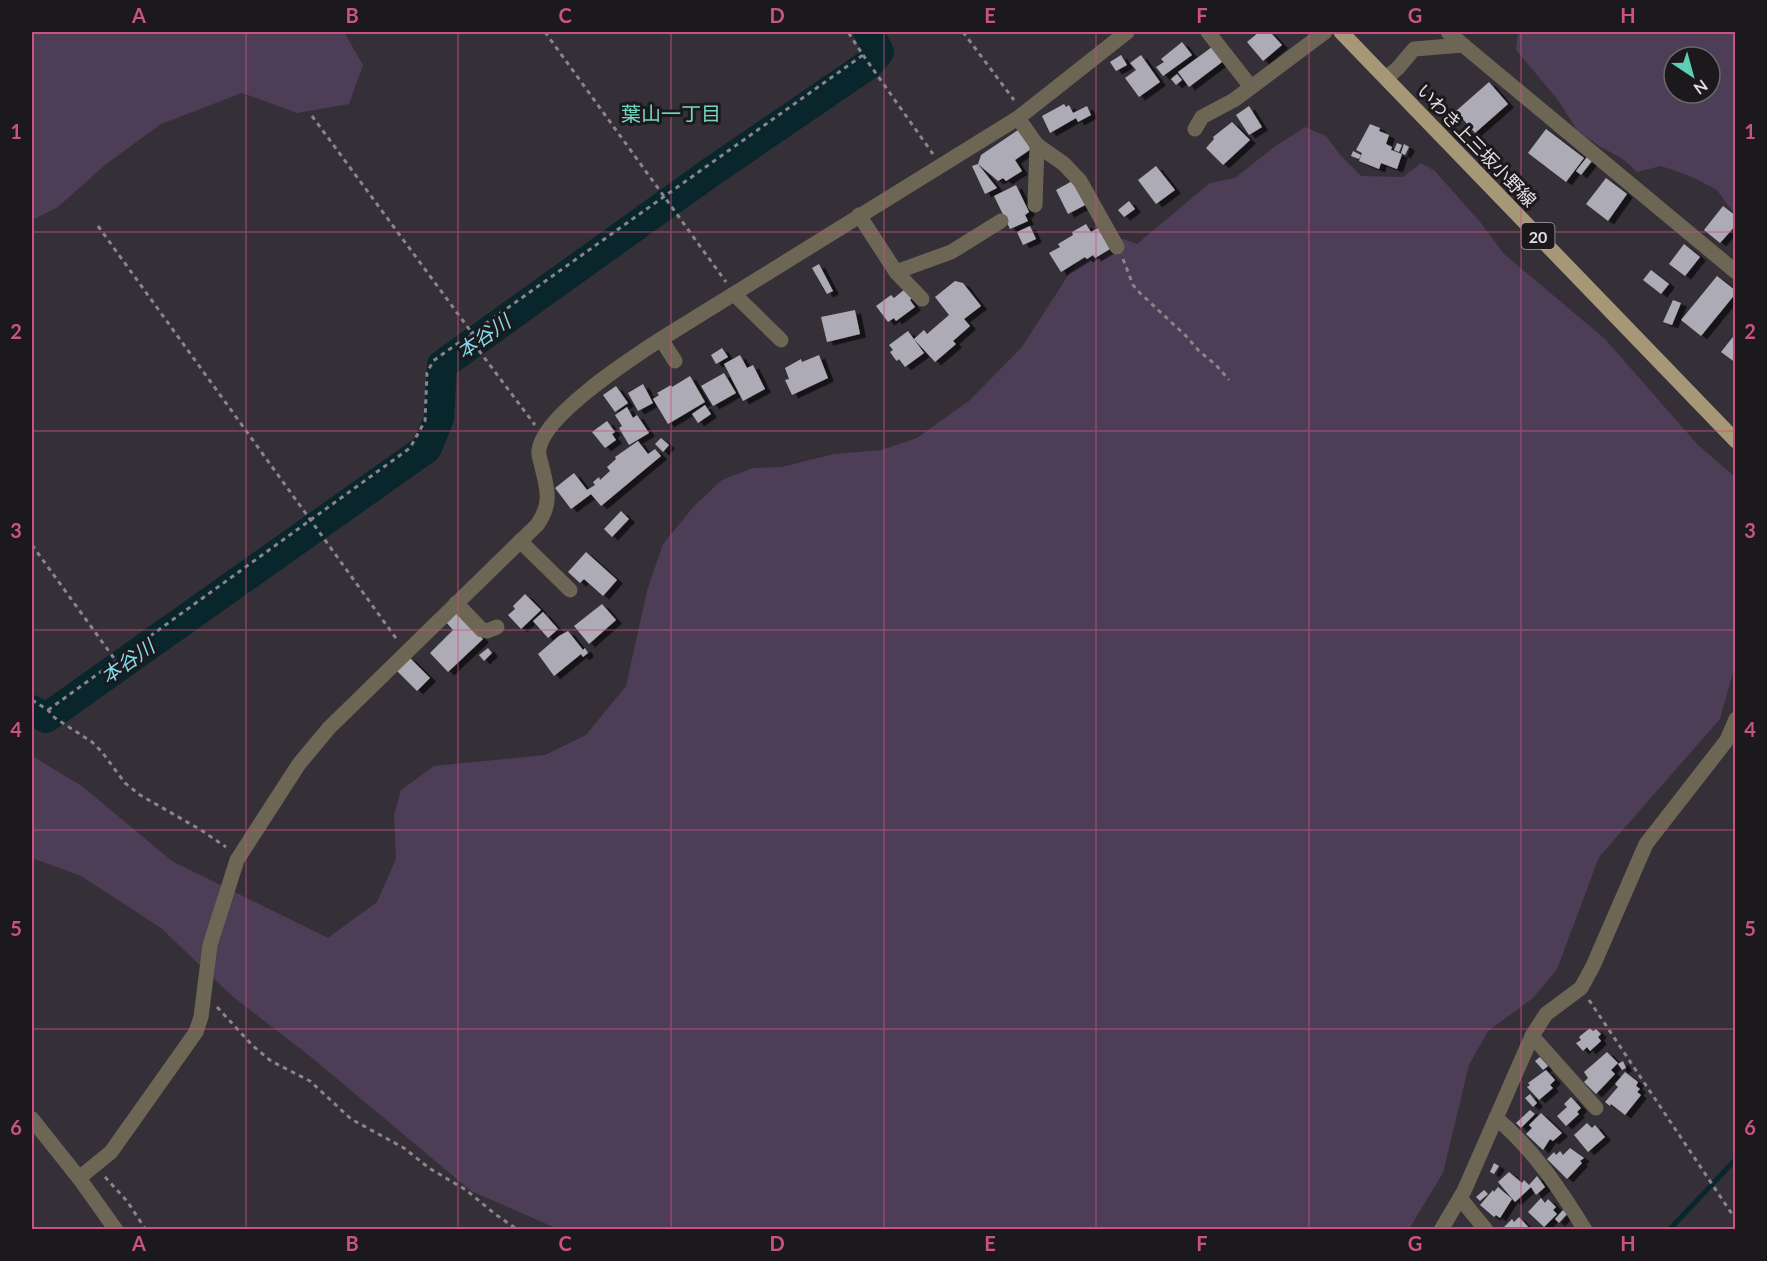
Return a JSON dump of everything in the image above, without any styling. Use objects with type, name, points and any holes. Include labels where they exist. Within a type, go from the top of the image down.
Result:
[{"type":"main road","name":"いわき上三坂小野線","points":[[1341,32],[1736,441]]},
{"type":"street","points":[[79,1178],[111,1152],[196,1032],[201,1017],[210,945],[239,858],[313,745],[544,515],[548,502],[548,490],[538,451],[543,436],[582,395],[609,374],[661,339],[1021,116],[1127,32]]},
{"type":"street","points":[[1208,32],[1251,87]]},
{"type":"street","points":[[1195,129],[1202,117],[1234,100],[1325,32]]},
{"type":"street","points":[[1448,32],[1736,272]]},
{"type":"street","points":[[1386,78],[1414,49],[1463,45]]},
{"type":"street","points":[[1021,116],[1036,145],[1035,205]]},
{"type":"street","points":[[1036,145],[1064,164],[1080,181],[1117,247]]},
{"type":"street","points":[[860,215],[896,272],[922,299]]},
{"type":"street","points":[[896,272],[951,252],[1001,221]]},
{"type":"street","points":[[734,294],[781,340]]},
{"type":"street","points":[[661,339],[675,361]]},
{"type":"street","points":[[520,541],[570,590]]},
{"type":"street","points":[[456,603],[482,630],[487,631],[497,627]]},
{"type":"street","points":[[1441,1230],[1460,1198],[1532,1036],[1545,1014],[1581,988],[1593,966],[1646,844],[1732,742],[1736,719]]},
{"type":"street","points":[[1532,1036],[1596,1108]]},
{"type":"street","points":[[1496,1118],[1510,1130],[1546,1171],[1585,1230]]},
{"type":"street","points":[[32,1119],[79,1178],[116,1230]]},
{"type":"street","points":[[1460,1198],[1486,1230]]},
{"type":"path","points":[[545,32],[734,294]]},
{"type":"path","points":[[848,32],[941,165]]},
{"type":"path","points":[[963,32],[1021,116]]},
{"type":"path","points":[[48,710],[410,448],[425,421],[427,373],[434,361],[864,57]]},
{"type":"path","points":[[312,116],[472,333]]},
{"type":"path","points":[[98,226],[406,652]]},
{"type":"path","points":[[1117,247],[1130,273],[1133,285],[1229,380]]},
{"type":"path","points":[[469,338],[543,436]]},
{"type":"path","points":[[32,544],[116,661]]},
{"type":"path","points":[[32,700],[92,742],[125,783],[140,795],[201,830],[239,858]]},
{"type":"path","points":[[1581,988],[1736,1220]]},
{"type":"path","points":[[203,998],[212,1003],[253,1046],[271,1061],[310,1082],[341,1112],[404,1148],[429,1168],[466,1190],[518,1230]]},
{"type":"path","points":[[94,1166],[127,1201],[146,1230]]},
{"type":"shaded area","points":[[32,32],[344,32],[363,65],[349,104],[297,113],[242,93],[161,124],[105,165],[58,207],[32,220]]},
{"type":"shaded area","points":[[1518,32],[1735,32],[1735,215],[1717,190],[1690,176],[1661,166],[1637,172],[1623,159],[1599,146],[1577,130],[1558,100],[1516,50]]},
{"type":"shaded area","points":[[1305,127],[1326,136],[1341,156],[1361,176],[1403,177],[1421,163],[1435,171],[1480,222],[1504,254],[1605,339],[1698,445],[1735,477],[1735,665],[1720,719],[1599,857],[1557,969],[1533,998],[1488,1031],[1469,1065],[1443,1173],[1409,1229],[558,1229],[471,1191],[311,1057],[232,996],[161,928],[81,876],[32,858],[32,756],[82,786],[172,861],[328,938],[377,902],[396,859],[394,815],[401,790],[434,766],[545,755],[586,735],[626,686],[647,591],[663,544],[695,505],[722,480],[753,468],[782,467],[834,454],[881,450],[917,438],[970,400],[1022,347],[1076,263],[1090,248],[1108,239],[1123,239],[1137,244],[1210,183],[1235,178],[1274,147]]},
{"type":"building","points":[[1259,32],[1270,32],[1282,45],[1263,61],[1247,42]]},
{"type":"building","points":[[1182,42],[1192,55],[1163,76],[1156,67],[1164,62],[1161,59]]},
{"type":"building","points":[[1212,47],[1222,62],[1189,87],[1178,72]]},
{"type":"building","points":[[1121,55],[1127,65],[1116,71],[1110,62]]},
{"type":"building","points":[[1141,55],[1160,82],[1139,97],[1125,78],[1136,70],[1130,63]]},
{"type":"building","points":[[1177,74],[1182,80],[1176,85],[1171,79]]},
{"type":"building","points":[[1489,82],[1508,104],[1475,133],[1456,111]]},
{"type":"building","points":[[1064,104],[1066,107],[1069,105],[1073,113],[1087,106],[1091,115],[1078,122],[1076,118],[1050,133],[1042,116]]},
{"type":"building","points":[[1249,106],[1262,127],[1249,135],[1236,115]]},
{"type":"building","points":[[1232,122],[1250,140],[1223,165],[1206,148],[1214,139],[1213,137]]},
{"type":"building","points":[[1370,124],[1389,135],[1386,144],[1392,147],[1391,150],[1402,154],[1397,169],[1381,163],[1379,169],[1359,161],[1362,153],[1356,150]]},
{"type":"building","points":[[1546,129],[1584,158],[1566,182],[1528,153]]},
{"type":"building","points":[[1018,130],[1031,149],[1015,160],[1022,171],[1006,181],[1003,178],[998,181],[978,164],[981,155]]},
{"type":"building","points":[[1397,143],[1402,145],[1399,152],[1394,150]]},
{"type":"building","points":[[1404,144],[1409,147],[1405,155],[1401,153]]},
{"type":"building","points":[[1353,151],[1361,155],[1359,159],[1351,156]]},
{"type":"building","points":[[1587,157],[1592,161],[1581,175],[1576,171]]},
{"type":"building","points":[[978,164],[997,188],[985,194],[972,166]]},
{"type":"building","points":[[1156,166],[1175,190],[1156,204],[1138,180]]},
{"type":"building","points":[[1606,178],[1627,194],[1608,221],[1586,204]]},
{"type":"building","points":[[1074,180],[1087,204],[1068,214],[1056,190]]},
{"type":"building","points":[[1016,185],[1029,212],[1025,215],[1028,221],[1010,229],[994,196]]},
{"type":"building","points":[[1129,201],[1135,209],[1124,217],[1118,210]]},
{"type":"building","points":[[1723,206],[1736,216],[1736,225],[1720,243],[1704,230]]},
{"type":"building","points":[[1086,224],[1091,232],[1098,228],[1110,249],[1095,258],[1093,255],[1087,259],[1085,257],[1061,272],[1049,253],[1060,247],[1058,244],[1073,235],[1072,232]]},
{"type":"building","points":[[1030,226],[1036,239],[1023,245],[1017,232]]},
{"type":"building","points":[[1684,244],[1700,257],[1685,276],[1669,264]]},
{"type":"building","points":[[819,264],[833,291],[827,294],[812,268]]},
{"type":"building","points":[[1651,270],[1669,284],[1661,294],[1643,280]]},
{"type":"building","points":[[1717,276],[1736,293],[1701,336],[1681,320]]},
{"type":"building","points":[[955,281],[963,283],[981,306],[964,319],[970,326],[953,341],[956,344],[935,362],[914,339],[924,330],[927,334],[949,315],[935,297]]},
{"type":"building","points":[[905,289],[915,307],[896,321],[894,318],[888,322],[876,306],[891,295],[894,298]]},
{"type":"building","points":[[1673,300],[1681,303],[1672,325],[1663,322]]},
{"type":"building","points":[[855,310],[860,334],[827,342],[821,317]]},
{"type":"building","points":[[908,331],[924,353],[905,367],[899,359],[897,361],[895,359],[890,352],[893,350],[889,345]]},
{"type":"building","points":[[1736,333],[1736,363],[1721,352]]},
{"type":"building","points":[[722,348],[728,357],[716,364],[711,355]]},
{"type":"building","points":[[740,355],[747,368],[753,365],[765,389],[743,401],[724,364]]},
{"type":"building","points":[[819,355],[828,378],[792,395],[785,380],[789,379],[785,368],[801,359],[802,362]]},
{"type":"building","points":[[724,373],[736,393],[713,406],[701,386]]},
{"type":"building","points":[[690,376],[705,402],[668,424],[653,399],[659,395],[657,393]]},
{"type":"building","points":[[643,384],[653,403],[638,411],[628,393]]},
{"type":"building","points":[[616,386],[628,403],[615,412],[603,395]]},
{"type":"building","points":[[705,405],[711,414],[698,423],[692,414]]},
{"type":"building","points":[[627,407],[633,418],[637,415],[649,433],[629,445],[619,428],[622,426],[615,415]]},
{"type":"building","points":[[607,421],[615,432],[612,434],[616,440],[605,448],[592,432]]},
{"type":"building","points":[[661,438],[669,445],[663,452],[655,444]]},
{"type":"building","points":[[638,441],[648,454],[655,449],[661,456],[601,506],[591,494],[571,509],[555,488],[574,473],[587,490],[595,485],[593,482],[599,477],[600,480],[610,471],[607,467],[616,459],[615,457]]},
{"type":"building","points":[[621,511],[629,519],[612,537],[604,529]]},
{"type":"building","points":[[586,552],[617,580],[603,596],[584,579],[580,583],[568,572]]},
{"type":"building","points":[[525,594],[541,610],[521,629],[508,615]]},
{"type":"building","points":[[602,604],[616,620],[589,644],[574,626]]},
{"type":"building","points":[[455,611],[483,639],[448,672],[430,653],[453,630],[445,621]]},
{"type":"building","points":[[543,612],[558,629],[548,638],[533,621]]},
{"type":"building","points":[[568,631],[588,653],[583,657],[581,654],[554,676],[538,654]]},
{"type":"building","points":[[488,648],[492,653],[484,661],[479,655]]},
{"type":"building","points":[[409,657],[430,678],[417,691],[396,670]]},
{"type":"building","points":[[1590,1028],[1593,1031],[1596,1029],[1601,1034],[1598,1037],[1601,1041],[1590,1051],[1587,1047],[1583,1051],[1576,1043],[1581,1040],[1579,1037]]},
{"type":"building","points":[[1607,1052],[1618,1063],[1611,1070],[1615,1074],[1596,1094],[1584,1082],[1588,1078],[1584,1072]]},
{"type":"building","points":[[1540,1057],[1548,1066],[1543,1070],[1535,1061]]},
{"type":"building","points":[[1623,1061],[1626,1068],[1622,1070],[1618,1064]]},
{"type":"building","points":[[1546,1070],[1555,1080],[1550,1085],[1553,1088],[1539,1100],[1527,1087],[1530,1085],[1528,1083]]},
{"type":"building","points":[[1625,1072],[1638,1082],[1636,1086],[1640,1089],[1637,1092],[1641,1095],[1625,1115],[1605,1102],[1618,1087],[1615,1084]]},
{"type":"building","points":[[1530,1094],[1537,1103],[1533,1107],[1525,1098]]},
{"type":"building","points":[[1571,1097],[1581,1108],[1577,1112],[1579,1114],[1566,1126],[1557,1116],[1567,1107],[1564,1104]]},
{"type":"building","points":[[1530,1110],[1535,1114],[1521,1128],[1516,1123]]},
{"type":"building","points":[[1541,1113],[1562,1133],[1553,1141],[1550,1139],[1543,1150],[1526,1134],[1532,1128],[1529,1125]]},
{"type":"building","points":[[1587,1123],[1592,1128],[1595,1125],[1605,1137],[1588,1152],[1574,1135]]},
{"type":"building","points":[[1570,1148],[1584,1158],[1567,1179],[1547,1159],[1554,1152],[1556,1155],[1560,1151],[1563,1155]]},
{"type":"building","points":[[1494,1163],[1499,1166],[1494,1174],[1490,1172]]},
{"type":"building","points":[[1509,1172],[1522,1183],[1524,1180],[1529,1185],[1537,1176],[1545,1187],[1536,1195],[1531,1187],[1515,1202],[1498,1182]]},
{"type":"building","points":[[1498,1187],[1512,1199],[1500,1218],[1496,1215],[1494,1217],[1480,1205]]},
{"type":"building","points":[[1484,1190],[1488,1194],[1480,1201],[1476,1197]]},
{"type":"building","points":[[1541,1198],[1545,1203],[1548,1199],[1556,1207],[1553,1210],[1557,1214],[1544,1227],[1528,1212]]},
{"type":"building","points":[[1563,1210],[1567,1214],[1559,1223],[1555,1219]]},
{"type":"building","points":[[1519,1217],[1531,1230],[1501,1230],[1512,1219],[1514,1222]]},
{"type":"waterway","name":"本谷川","points":[[32,710],[46,718],[427,448],[439,418],[442,365],[711,172],[869,64],[879,52],[868,32]]},
{"type":"waterway","points":[[1669,1230],[1736,1159]]},
{"type":"district","name":"葉山一丁目","points":[[671,113]]}]
